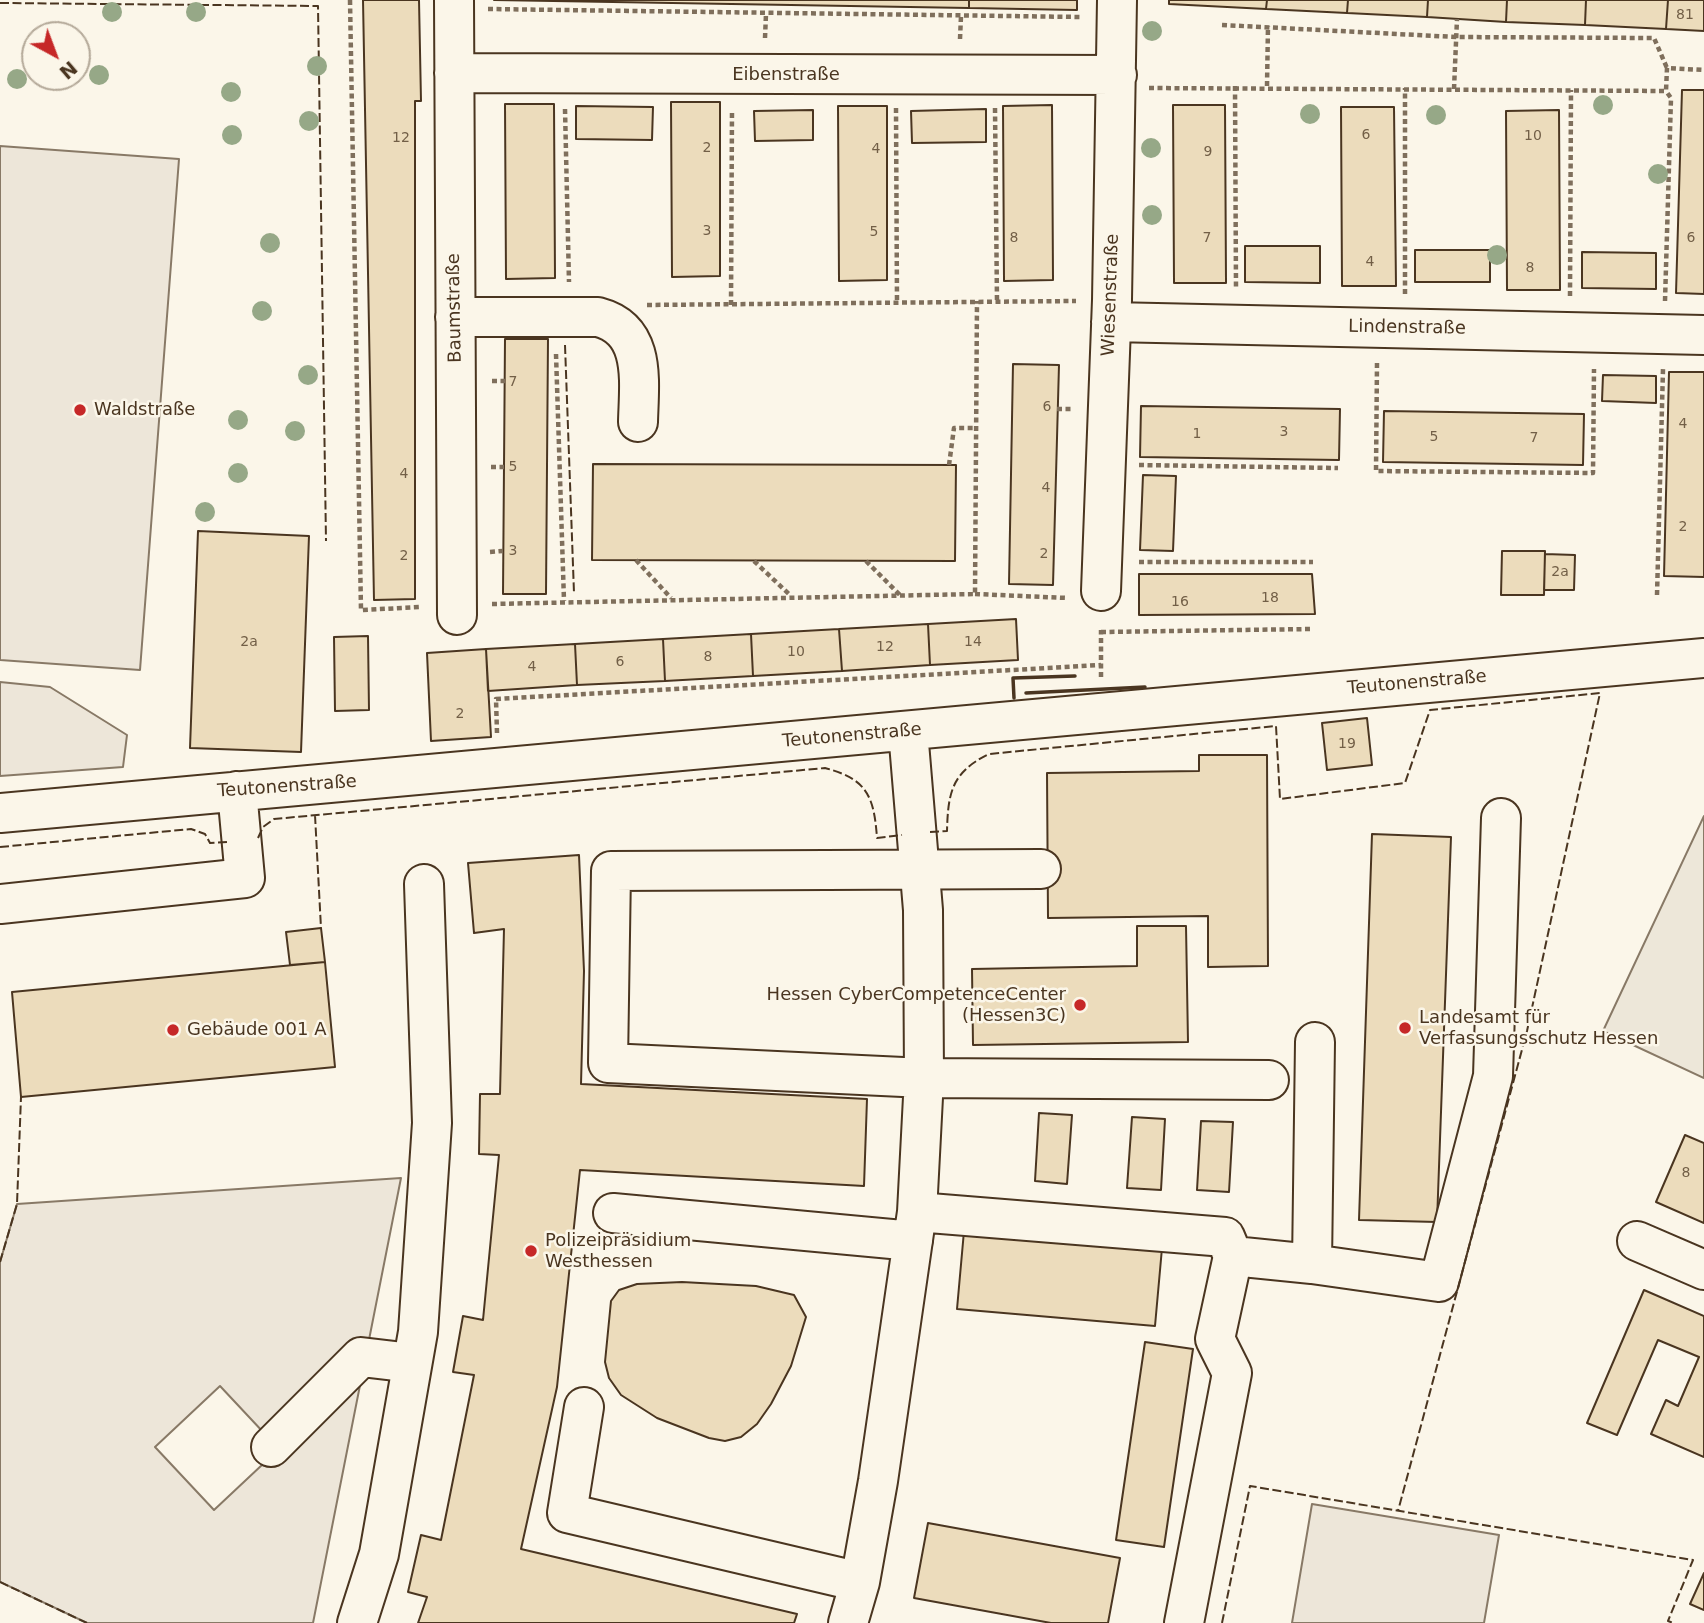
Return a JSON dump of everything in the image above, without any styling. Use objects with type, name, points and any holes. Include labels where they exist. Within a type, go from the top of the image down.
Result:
[{"type":"street","name":"Baumstraße","points":[[454,4],[457,610]]},
{"type":"street","name":"Wiesenstraße","points":[[1101,584],[1107,465],[1117,9]]},
{"type":"street","name":"Eibenstraße","points":[[454,73],[995,76],[1117,82]]},
{"type":"street","points":[[455,317],[562,304],[610,320],[629,335],[636,352],[640,376],[638,422]]},
{"type":"street","name":"Lindenstraße","points":[[1111,311],[1236,324],[1704,335]]},
{"type":"street","name":"Teutonenstraße","points":[[0,813],[908,732],[1101,710],[1704,658]]},
{"type":"street","points":[[848,1623],[860,1582],[878,1481],[915,1227],[924,1078],[923,910],[908,732]]},
{"type":"street","points":[[0,904],[245,878],[237,790]]},
{"type":"street","points":[[1233,1256],[1439,1282],[1493,1076],[1501,818]]},
{"type":"street","points":[[1041,869],[611,870],[608,1063],[924,1078],[1269,1080]]},
{"type":"street","points":[[357,1623],[379,1554],[418,1332],[432,1123],[424,884]]},
{"type":"street","points":[[1312,1264],[1315,1042]]},
{"type":"street","points":[[613,1213],[915,1227],[1225,1237],[1233,1256],[1215,1339],[1232,1373],[1184,1623]]},
{"type":"street","points":[[1637,1241],[1704,1270]]},
{"type":"street","points":[[271,1447],[361,1357],[412,1363]]},
{"type":"street","points":[[583,1407],[567,1513],[860,1582]]},
{"type":"path","points":[[349,0],[361,610],[457,610],[564,601],[975,594],[1313,562]]},
{"type":"path","points":[[454,4],[1117,9]]},
{"type":"path","points":[[1454,89],[1457,19]]},
{"type":"path","points":[[1222,25],[1456,37],[1654,38],[1667,68],[1665,91],[1671,98],[1657,596]]},
{"type":"path","points":[[1267,86],[1268,26]]},
{"type":"path","points":[[1667,68],[1704,70]]},
{"type":"path","points":[[564,74],[564,601]]},
{"type":"path","points":[[731,305],[732,74]]},
{"type":"path","points":[[896,75],[897,302]]},
{"type":"path","points":[[995,76],[997,302]]},
{"type":"path","points":[[1117,82],[1665,91]]},
{"type":"path","points":[[1236,86],[1236,324]]},
{"type":"path","points":[[1405,88],[1391,328],[1376,471],[1593,473],[1582,332],[1571,90]]},
{"type":"path","points":[[637,304],[977,301],[1111,311]]},
{"type":"path","points":[[975,594],[977,301]]},
{"type":"path","points":[[949,466],[954,428],[976,428]]},
{"type":"path","points":[[1107,465],[1338,468]]},
{"type":"path","points":[[636,560],[671,599]]},
{"type":"path","points":[[754,561],[792,597]]},
{"type":"path","points":[[866,561],[900,596]]},
{"type":"path","points":[[1100,683],[1101,584]]},
{"type":"path","points":[[1101,632],[1311,629]]},
{"type":"path","points":[[496,723],[496,699],[1101,665]]},
{"type":"shaded area","name":"Waldstraße","points":[[0,146],[179,159],[140,670],[0,660]]},
{"type":"shaded area","points":[[0,682],[50,687],[127,735],[123,767],[0,776]]},
{"type":"shaded area","points":[[1704,816],[1704,1078],[1603,1031]]},
{"type":"shaded area","points":[[401,1178],[313,1623],[87,1623],[0,1582],[0,1262],[17,1204]],"holes":[[[220,1386],[279,1449],[214,1510],[155,1447]]]},
{"type":"shaded area","points":[[1312,1504],[1499,1535],[1484,1623],[1292,1623]]},
{"type":"building","points":[[363,0],[419,0],[421,101],[415,101],[415,599],[374,600]]},
{"type":"building","points":[[494,0],[969,0],[969,8]]},
{"type":"building","points":[[969,0],[1077,0],[1077,10],[969,8]]},
{"type":"building","points":[[1169,0],[1267,0],[1266,9],[1169,4]]},
{"type":"building","points":[[1267,0],[1348,0],[1347,13],[1266,9]]},
{"type":"building","points":[[1348,0],[1428,0],[1427,17],[1347,13]]},
{"type":"building","points":[[1428,0],[1507,0],[1506,22],[1427,17]]},
{"type":"building","points":[[1507,0],[1586,0],[1585,25],[1506,22]]},
{"type":"building","points":[[1586,0],[1668,0],[1666,29],[1585,25]]},
{"type":"building","points":[[1668,0],[1704,0],[1704,31],[1666,29]]},
{"type":"building","points":[[1682,90],[1704,90],[1704,294],[1676,293]]},
{"type":"building","points":[[671,102],[720,102],[720,276],[672,277]]},
{"type":"building","points":[[505,104],[554,104],[555,278],[506,279]]},
{"type":"building","points":[[1052,105],[1053,280],[1004,281],[1003,106]]},
{"type":"building","points":[[1173,105],[1225,105],[1226,283],[1174,283]]},
{"type":"building","points":[[576,106],[653,107],[652,140],[576,139]]},
{"type":"building","points":[[838,106],[887,106],[887,280],[839,281]]},
{"type":"building","points":[[1341,107],[1394,107],[1396,286],[1342,286]]},
{"type":"building","points":[[986,109],[986,142],[912,143],[911,111]]},
{"type":"building","points":[[813,110],[813,140],[755,141],[754,111]]},
{"type":"building","points":[[1559,110],[1560,290],[1507,290],[1506,111]]},
{"type":"building","points":[[1245,246],[1320,246],[1320,283],[1245,282]]},
{"type":"building","points":[[1415,250],[1490,250],[1490,282],[1415,282]]},
{"type":"building","points":[[1582,252],[1656,253],[1656,289],[1582,288]]},
{"type":"building","points":[[505,339],[548,339],[546,594],[503,594]]},
{"type":"building","points":[[1013,364],[1059,365],[1053,585],[1009,584]]},
{"type":"building","points":[[1669,372],[1704,372],[1704,577],[1664,576]]},
{"type":"building","points":[[1603,375],[1656,376],[1656,403],[1602,401]]},
{"type":"building","points":[[1141,406],[1340,409],[1339,460],[1140,457]]},
{"type":"building","points":[[1384,411],[1584,414],[1583,465],[1383,462]]},
{"type":"building","points":[[593,464],[956,465],[955,561],[592,560]]},
{"type":"building","points":[[1143,475],[1176,476],[1173,551],[1140,550]]},
{"type":"building","points":[[198,531],[309,536],[301,752],[190,748]]},
{"type":"building","points":[[1502,551],[1545,551],[1544,595],[1501,595]]},
{"type":"building","points":[[1545,554],[1575,555],[1574,590],[1544,590]]},
{"type":"building","points":[[1139,574],[1312,574],[1315,614],[1139,615]]},
{"type":"building","points":[[1016,619],[1018,660],[930,665],[928,624]]},
{"type":"building","points":[[928,624],[930,665],[842,671],[839,629]]},
{"type":"building","points":[[839,629],[842,671],[753,676],[751,634]]},
{"type":"building","points":[[751,634],[753,676],[665,681],[663,639]]},
{"type":"building","points":[[368,636],[369,710],[335,711],[334,637]]},
{"type":"building","points":[[663,639],[665,681],[577,685],[575,644]]},
{"type":"building","points":[[575,644],[577,685],[488,691],[486,649]]},
{"type":"building","points":[[486,649],[491,737],[431,741],[427,653]]},
{"type":"building","points":[[1367,718],[1372,765],[1327,770],[1322,723]]},
{"type":"building","points":[[1199,755],[1267,755],[1268,966],[1208,967],[1208,916],[1048,918],[1047,773],[1199,771]]},
{"type":"building","name":"Landesamt für Verfassungsschutz Hessen","points":[[1372,834],[1451,837],[1437,1222],[1359,1220]]},
{"type":"building","name":"Polizeipräsidium Westhessen","points":[[579,855],[584,971],[581,1084],[867,1099],[864,1186],[580,1170],[557,1387],[521,1549],[797,1614],[794,1623],[418,1623],[427,1597],[408,1592],[421,1535],[441,1540],[474,1375],[453,1372],[463,1316],[483,1320],[499,1155],[479,1154],[480,1094],[500,1094],[504,929],[474,933],[468,863]]},
{"type":"building","name":"Hessen CyberCompetenceCenter (Hessen3C)","points":[[1137,926],[1186,926],[1188,1042],[973,1045],[972,969],[1137,966]]},
{"type":"building","points":[[321,928],[325,962],[290,965],[286,932]]},
{"type":"building","name":"Gebäude 001 A","points":[[325,962],[335,1067],[21,1097],[12,992]]},
{"type":"building","points":[[1039,1113],[1072,1115],[1067,1184],[1035,1181]]},
{"type":"building","points":[[1132,1117],[1165,1119],[1161,1190],[1127,1188]]},
{"type":"building","points":[[1201,1121],[1233,1122],[1229,1192],[1197,1190]]},
{"type":"building","points":[[1685,1135],[1704,1143],[1704,1223],[1656,1202]]},
{"type":"building","points":[[964,1231],[1162,1248],[1155,1326],[957,1309]]},
{"type":"building","points":[[682,1282],[756,1286],[794,1295],[806,1317],[791,1366],[771,1404],[757,1424],[741,1437],[725,1441],[709,1438],[657,1418],[621,1395],[609,1378],[605,1362],[611,1301],[619,1290],[637,1284]]},
{"type":"building","points":[[1644,1290],[1704,1316],[1704,1457],[1651,1434],[1666,1400],[1678,1406],[1699,1357],[1658,1340],[1617,1435],[1587,1423]]},
{"type":"building","points":[[1145,1342],[1193,1349],[1164,1547],[1116,1540]]},
{"type":"building","points":[[928,1523],[1120,1558],[1108,1623],[1051,1623],[914,1598]]},
{"type":"building","points":[[1704,1573],[1704,1610],[1690,1604]]},
{"type":"fence","points":[[0,3],[318,6],[326,541]]},
{"type":"fence","points":[[565,345],[574,593]]},
{"type":"fence","points":[[930,832],[947,831],[954,785],[967,768],[989,754],[1276,726],[1280,799],[1405,783],[1430,710],[1600,693],[1527,1031],[1398,1511]]},
{"type":"fence","points":[[258,838],[263,827],[274,819],[825,768],[850,778],[866,791],[874,811],[877,838],[902,835]]},
{"type":"fence","points":[[315,815],[321,928]]},
{"type":"fence","points":[[0,847],[191,829],[205,834],[210,843],[227,842]]},
{"type":"fence","points":[[0,1262],[17,1204],[21,1097]]},
{"type":"fence","points":[[1222,1623],[1250,1486],[1693,1560],[1668,1621],[1673,1623]]},
{"type":"fence","points":[[0,1582],[87,1623]]},
{"type":"wall","points":[[1014,698],[1013,678],[1075,676]]},
{"type":"wall","points":[[1026,693],[1145,687]]},
{"type":"place","name":"Waldstraße","points":[[80,410]]},
{"type":"place","name":"Hessen CyberCompetenceCenter (Hessen3C)","points":[[1080,1005]]},
{"type":"place","name":"Landesamt für Verfassungsschutz Hessen","points":[[1405,1028]]},
{"type":"place","name":"Gebäude 001 A","points":[[173,1030]]},
{"type":"place","name":"Polizeipräsidium Westhessen","points":[[531,1251]]}]
